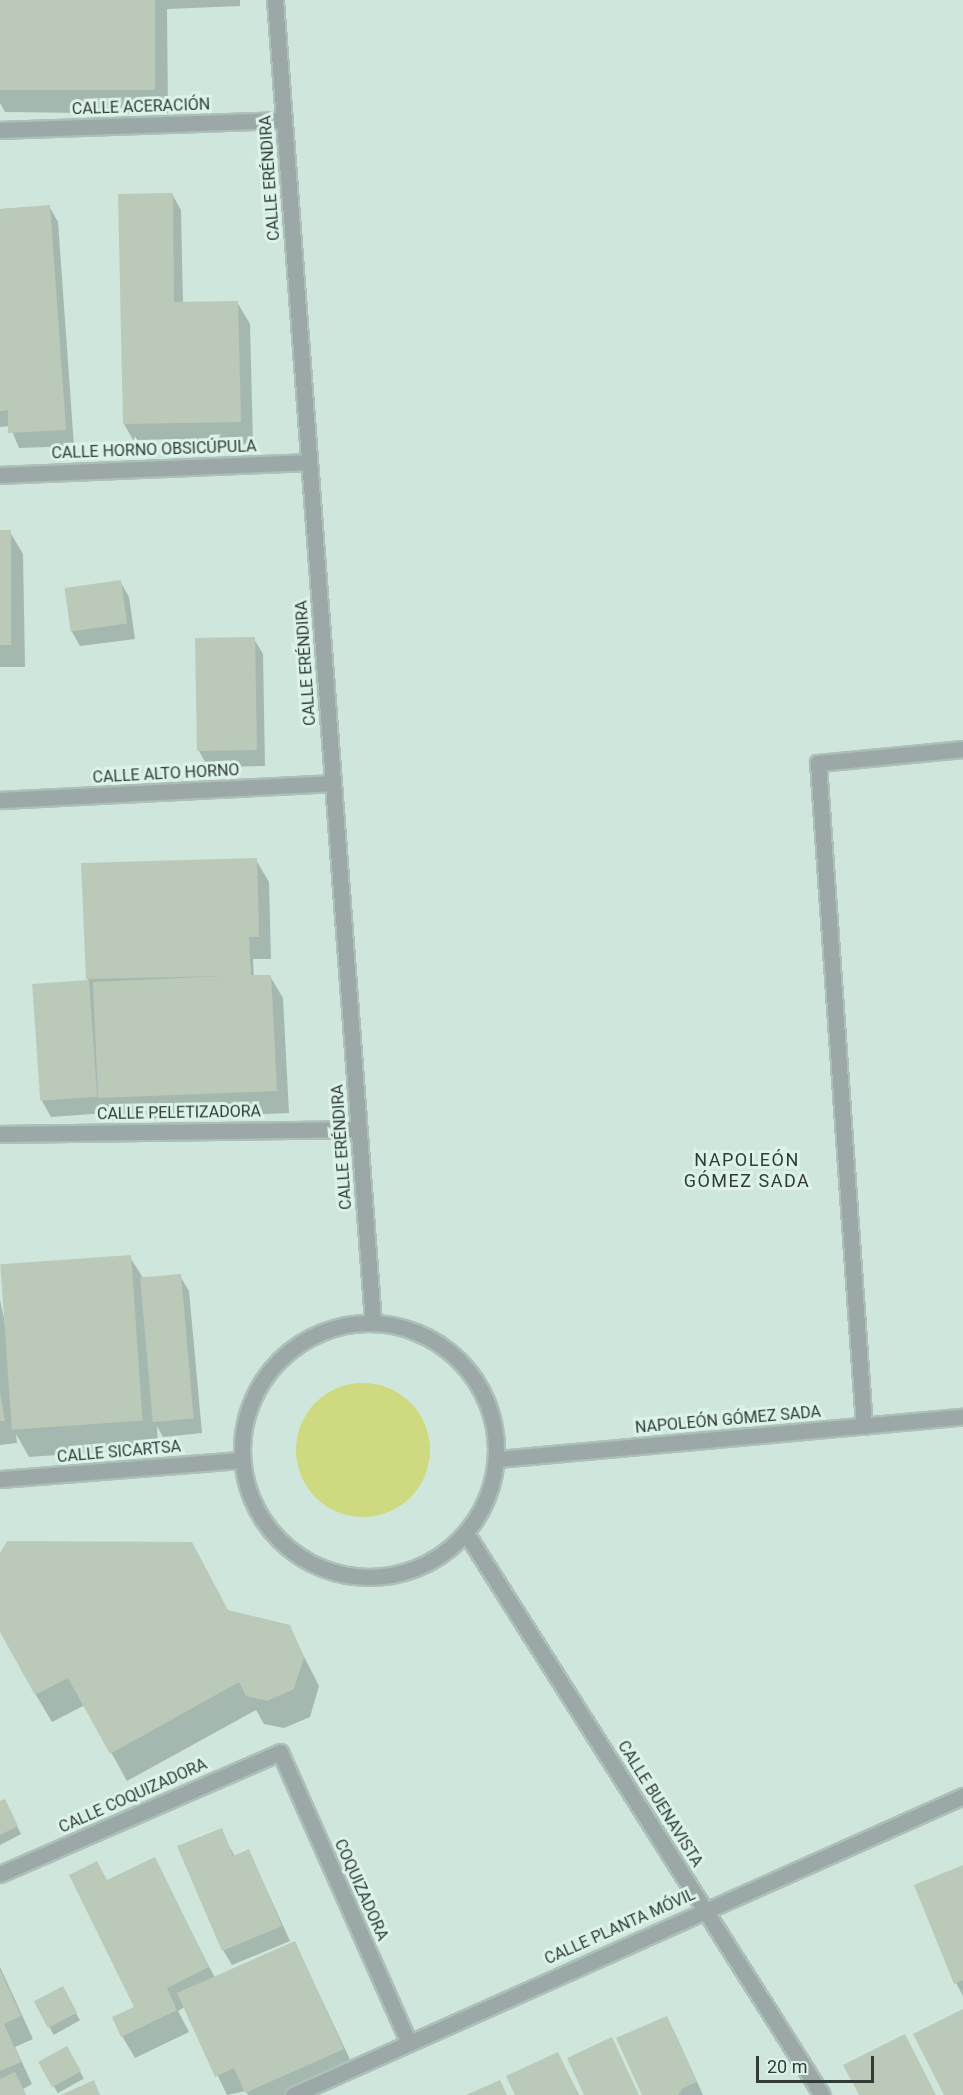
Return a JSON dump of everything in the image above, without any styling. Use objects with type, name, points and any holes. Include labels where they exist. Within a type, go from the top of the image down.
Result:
[{"type":"street","name":"CALLE ERÉNDIRA","points":[[275,0],[373,1322]]},
{"type":"street","name":"CALLE ACERACIÓN","points":[[0,130],[284,120]]},
{"type":"street","name":"CALLE HORNO OBSICÚPULA","points":[[0,475],[309,462]]},
{"type":"street","points":[[864,1426],[818,763],[963,749]]},
{"type":"street","name":"CALLE ALTO HORNO","points":[[0,800],[333,783]]},
{"type":"street","name":"CALLE PELETIZADORA","points":[[0,1134],[358,1129]]},
{"type":"street","points":[[373,1322],[412,1330],[440,1345],[476,1380],[492,1418],[496,1459],[488,1499],[466,1533],[434,1561],[393,1576],[350,1577],[310,1563],[276,1537],[252,1501],[242,1460],[245,1417],[263,1378],[292,1347],[330,1328],[373,1322]]},
{"type":"street","name":"NAPOLEÓN GÓMEZ SADA","points":[[496,1459],[963,1417]]},
{"type":"street","name":"CALLE SICARTSA","points":[[0,1479],[242,1460]]},
{"type":"street","name":"CALLE BUENAVISTA","points":[[466,1533],[822,2095]]},
{"type":"street","name":"CALLE COQUIZADORA","points":[[0,1874],[280,1752]]},
{"type":"street","name":"COQUIZADORA","points":[[280,1752],[409,2043]]},
{"type":"street","name":"CALLE PLANTA MÓVIL","points":[[293,2095],[704,1908],[963,1796]]},
{"type":"green space","points":[[363,1383],[389,1388],[410,1403],[425,1424],[430,1450],[425,1476],[410,1497],[389,1512],[363,1517],[337,1512],[316,1497],[301,1476],[296,1450],[301,1424],[316,1403],[337,1388]]},
{"type":"building","points":[[0,0],[155,0],[155,90],[0,90]]},
{"type":"building","points":[[173,193],[174,302],[238,301],[241,422],[123,424],[118,194]]},
{"type":"building","points":[[50,205],[66,430],[8,433],[8,410],[0,411],[0,209]]},
{"type":"building","points":[[0,530],[11,530],[11,645],[0,645]]},
{"type":"building","points":[[121,580],[127,624],[71,632],[65,588]]},
{"type":"building","points":[[255,637],[257,750],[197,751],[195,638]]},
{"type":"building","points":[[257,858],[259,937],[249,937],[251,975],[271,975],[277,1091],[98,1098],[93,982],[226,976],[86,979],[81,863]]},
{"type":"building","points":[[89,980],[97,1097],[40,1101],[32,984]]},
{"type":"building","points":[[131,1255],[143,1421],[12,1430],[0,1264]]},
{"type":"building","points":[[181,1274],[194,1418],[153,1422],[140,1278]]},
{"type":"building","points":[[0,1392],[5,1421],[0,1421]]},
{"type":"building","points":[[7,1541],[192,1542],[228,1610],[290,1625],[304,1657],[294,1689],[267,1701],[246,1696],[239,1682],[110,1754],[68,1678],[35,1695],[0,1632],[0,1553]]},
{"type":"building","points":[[5,1799],[18,1826],[0,1835],[0,1801]]},
{"type":"building","points":[[222,1828],[233,1856],[249,1849],[282,1926],[222,1951],[177,1846]]},
{"type":"building","points":[[155,1857],[209,1967],[167,1988],[177,2010],[121,2037],[112,2017],[134,2007],[69,1875],[97,1861],[107,1880]]},
{"type":"building","points":[[963,1865],[963,1980],[954,1984],[914,1885]]},
{"type":"building","points":[[295,1941],[344,2049],[245,2093],[234,2068],[215,2077],[177,1993]]},
{"type":"building","points":[[0,1970],[21,2016],[4,2024],[21,2062],[0,2071]]},
{"type":"building","points":[[63,1986],[77,2012],[48,2028],[34,2001]]},
{"type":"building","points":[[963,2009],[963,2095],[944,2095],[913,2034]]},
{"type":"building","points":[[667,2016],[697,2082],[683,2088],[678,2095],[642,2095],[616,2038]]},
{"type":"building","points":[[905,2034],[936,2095],[859,2095],[843,2065]]},
{"type":"building","points":[[612,2037],[639,2095],[584,2095],[567,2058]]},
{"type":"building","points":[[67,2046],[81,2071],[52,2087],[38,2062]]},
{"type":"building","points":[[558,2052],[578,2095],[515,2095],[506,2076]]},
{"type":"building","points":[[15,2072],[26,2095],[0,2095],[0,2079]]},
{"type":"building","points":[[94,2080],[100,2095],[61,2095]]},
{"type":"building","points":[[500,2080],[507,2095],[466,2095]]},
{"type":"district","name":"NAPOLEÓN GÓMEZ SADA","points":[[747,1171]]}]
